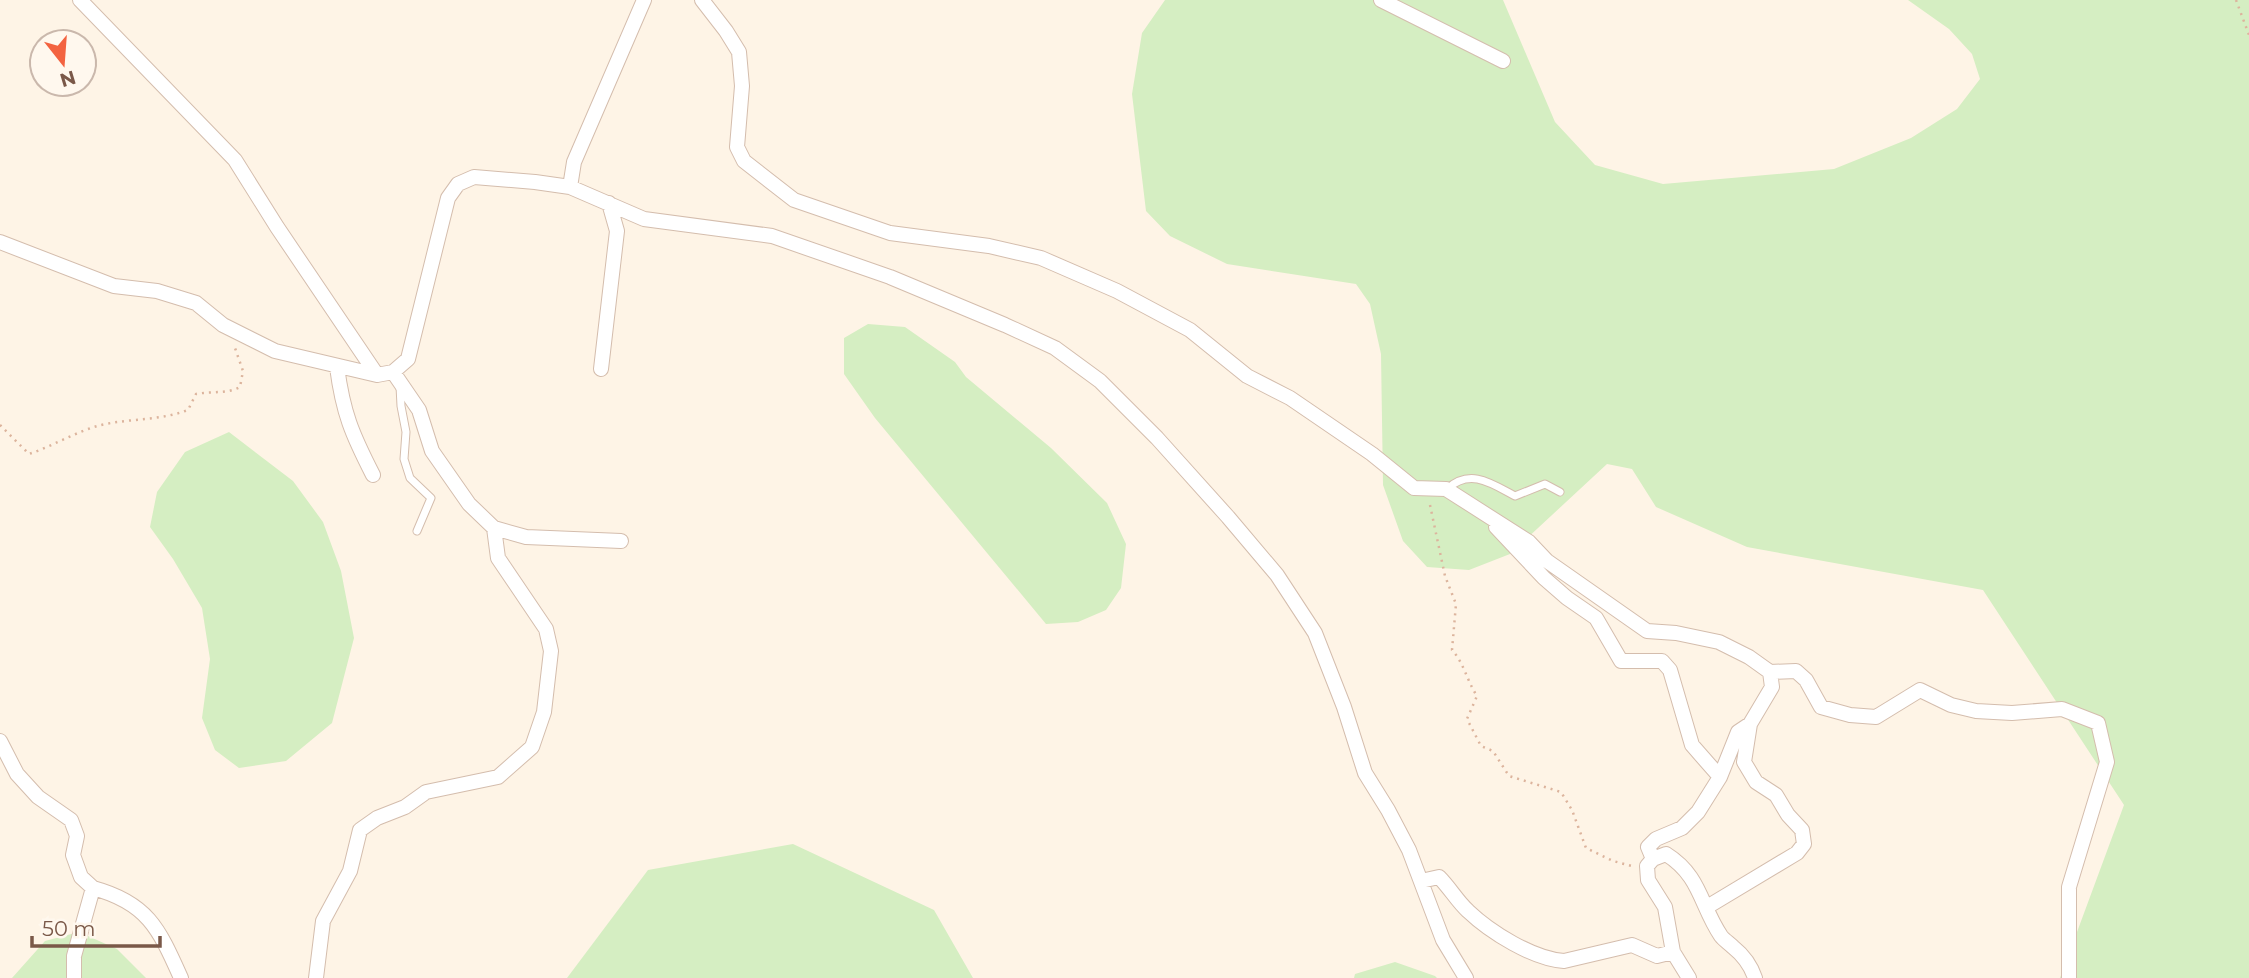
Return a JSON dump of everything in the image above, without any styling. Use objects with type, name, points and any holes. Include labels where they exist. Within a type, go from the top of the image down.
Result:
[{"type":"street","points":[[80,0],[235,160],[377,375]]},
{"type":"street","points":[[570,187],[574,162],[644,0]]},
{"type":"street","points":[[702,0],[739,52],[742,86],[737,147],[744,160],[794,200],[890,233],[989,246],[1041,258],[1118,291],[1190,330],[1247,376],[1290,398],[1372,454],[1414,488],[1446,489],[1529,542],[1547,561],[1647,631],[1676,633],[1719,642],[1749,657],[1770,672],[1796,671],[1806,680],[1821,707],[1850,715],[1876,717],[1920,690],[1951,705],[1976,711],[2012,713],[2062,709],[2098,723],[2107,762],[2070,887],[2069,978]]},
{"type":"street","points":[[1381,0],[1503,61]]},
{"type":"street","points":[[397,377],[408,359],[448,198],[458,184],[474,177],[570,187],[644,219],[772,236],[890,277],[1055,348],[1100,381],[1157,438],[1261,555],[1315,633],[1366,773],[1409,850],[1443,940],[1466,978]]},
{"type":"street","points":[[601,369],[617,231],[609,203]]},
{"type":"street","points":[[0,242],[114,286],[157,291],[196,303],[229,328],[275,351],[337,367],[397,377]]},
{"type":"street","points":[[337,367],[342,404],[352,434],[373,475]]},
{"type":"street","points":[[397,377],[419,410],[432,451],[469,504],[494,528],[526,537],[621,541]]},
{"type":"street","points":[[1489,517],[1500,534],[1544,578],[1596,618],[1621,661],[1662,661],[1670,670],[1692,745],[1720,777]]},
{"type":"street","points":[[316,978],[323,921],[350,871],[360,830],[377,818],[405,807],[426,792],[498,777],[532,747],[544,712],[551,651],[546,629],[498,558],[494,528]]},
{"type":"street","points":[[1707,907],[1797,853],[1804,844],[1802,830],[1788,815],[1776,794],[1756,782],[1744,762],[1750,724],[1772,687],[1770,672]]},
{"type":"street","points":[[1689,978],[1673,952],[1665,907],[1648,880],[1648,847],[1656,839],[1682,828],[1698,812],[1720,777],[1738,732],[1750,724]]},
{"type":"street","points":[[0,741],[17,774],[38,797],[71,820],[77,836],[73,855],[81,877],[93,888],[115,894],[142,911],[161,933],[181,978]]},
{"type":"street","points":[[1650,865],[1666,854],[1681,864],[1698,888],[1721,937],[1735,948],[1751,967],[1755,978]]},
{"type":"street","points":[[1421,881],[1439,877],[1465,908],[1485,926],[1533,953],[1556,961],[1632,945],[1657,956],[1673,952]]},
{"type":"street","points":[[74,978],[74,956],[93,888]]},
{"type":"lane","points":[[397,377],[406,432],[404,459],[410,478],[431,498],[417,531]]},
{"type":"lane","points":[[1446,489],[1457,480],[1475,478],[1515,496],[1545,484],[1560,492]]},
{"type":"path","points":[[2236,0],[2249,35]]},
{"type":"path","points":[[0,425],[29,454],[97,426],[120,421],[168,418],[188,410],[196,394],[230,392],[240,387],[243,371],[229,328]]},
{"type":"path","points":[[1425,488],[1445,576],[1457,604],[1452,650],[1460,660],[1467,681],[1477,696],[1467,719],[1480,746],[1493,751],[1509,776],[1561,792],[1572,810],[1587,848],[1613,861],[1650,865]]},
{"type":"green space","points":[[1165,0],[1503,0],[1555,122],[1595,165],[1663,184],[1834,169],[1911,138],[1957,109],[1980,79],[1972,54],[1949,29],[1908,0],[2249,0],[2249,978],[2060,978],[2124,805],[1983,590],[1747,547],[1656,507],[1632,469],[1607,464],[1510,554],[1469,570],[1427,567],[1403,541],[1383,485],[1381,354],[1370,304],[1356,284],[1227,264],[1170,236],[1146,211],[1132,94],[1142,33]]},
{"type":"green space","points":[[868,324],[905,327],[955,362],[966,377],[1051,448],[1107,503],[1126,544],[1121,588],[1106,610],[1078,622],[1046,624],[875,418],[844,374],[844,338]]},
{"type":"green space","points":[[229,432],[293,481],[323,522],[341,571],[354,638],[332,723],[286,761],[239,768],[215,750],[202,718],[210,659],[202,608],[150,527],[157,492],[185,452]]},
{"type":"green space","points":[[793,844],[934,910],[973,978],[567,978],[648,870]]},
{"type":"green space","points":[[79,932],[117,949],[146,978],[12,978],[45,941]]},
{"type":"green space","points":[[1395,962],[1437,978],[1354,978],[1355,974]]}]
